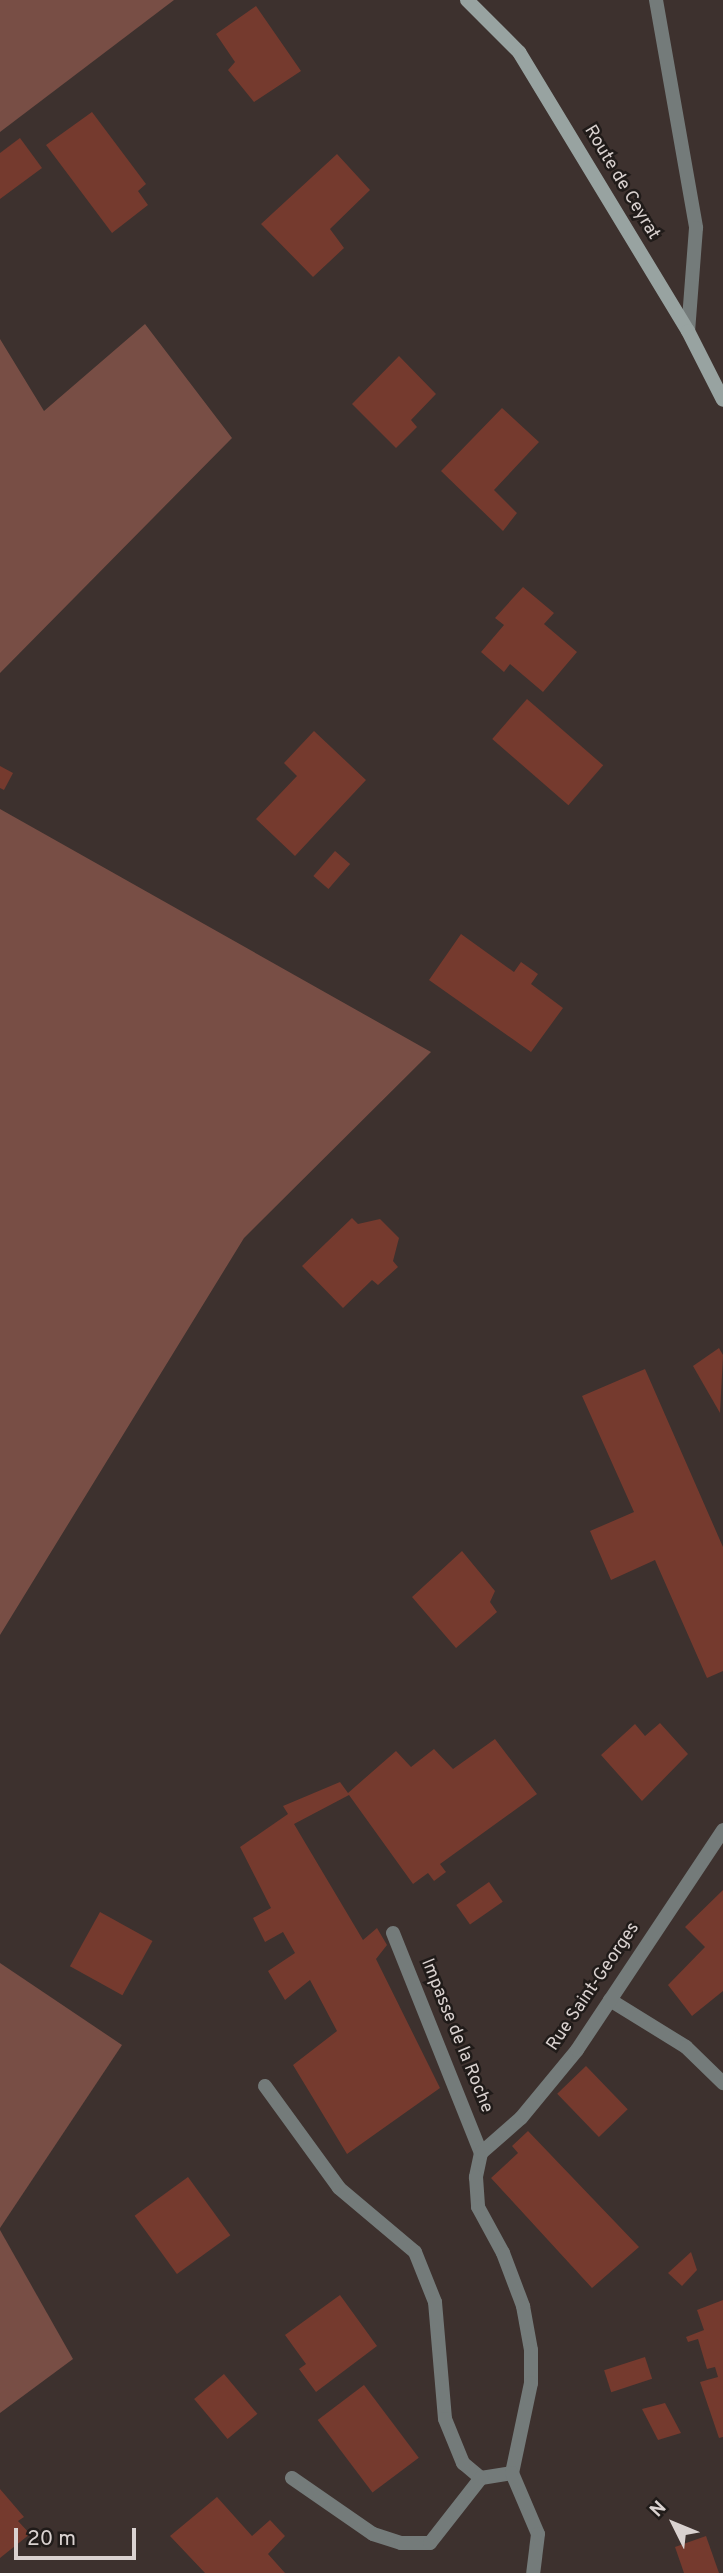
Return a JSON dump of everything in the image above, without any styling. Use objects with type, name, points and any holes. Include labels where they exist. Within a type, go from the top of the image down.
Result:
[{"type":"street","name":"Route de Ceyrat","points":[[467,0],[519,52],[688,331],[723,400]]},
{"type":"street","points":[[656,0],[696,228],[688,331]]},
{"type":"street","name":"Rue Saint-Georges","points":[[481,2153],[521,2118],[577,2050],[723,1830]]},
{"type":"street","name":"Impasse de la Roche","points":[[393,1933],[481,2153]]},
{"type":"street","points":[[610,2000],[686,2048],[723,2082]]},
{"type":"street","points":[[265,2086],[339,2188],[415,2252],[435,2302],[445,2419],[463,2463],[481,2479]]},
{"type":"street","points":[[481,2153],[476,2177],[478,2207],[503,2253],[523,2306],[531,2350],[531,2383],[512,2473],[538,2534],[533,2573]]},
{"type":"street","points":[[292,2478],[373,2534],[411,2543],[430,2543],[481,2479],[512,2473]]},
{"type":"shaded area","points":[[0,0],[174,0],[0,132]]},
{"type":"shaded area","points":[[145,324],[232,438],[0,673],[0,339],[44,411]]},
{"type":"shaded area","points":[[0,809],[431,1052],[244,1238],[0,1635]]},
{"type":"shaded area","points":[[0,1963],[122,2045],[0,2228]]},
{"type":"shaded area","points":[[0,2230],[73,2359],[0,2413]]},
{"type":"building","points":[[256,6],[301,71],[254,102],[228,70],[235,62],[216,34]]},
{"type":"building","points":[[92,112],[146,184],[138,191],[148,205],[112,233],[46,145]]},
{"type":"building","points":[[20,138],[42,168],[0,199],[0,153]]},
{"type":"building","points":[[337,154],[370,190],[330,229],[344,248],[313,277],[261,224]]},
{"type":"building","points":[[399,356],[436,394],[411,420],[417,427],[396,448],[352,404]]},
{"type":"building","points":[[502,408],[539,442],[494,490],[517,513],[503,531],[441,471]]},
{"type":"building","points":[[523,587],[554,613],[544,624],[577,652],[543,692],[510,664],[504,672],[481,652],[504,625],[495,618]]},
{"type":"building","points":[[527,699],[603,765],[568,805],[492,739]]},
{"type":"building","points":[[314,731],[366,780],[295,856],[256,819],[297,776],[284,763]]},
{"type":"building","points":[[0,766],[13,773],[4,790],[0,788]]},
{"type":"building","points":[[335,851],[350,864],[328,889],[313,876]]},
{"type":"building","points":[[461,934],[514,972],[521,962],[538,974],[531,984],[563,1008],[531,1052],[429,980]]},
{"type":"building","points":[[352,1218],[358,1224],[380,1219],[399,1238],[393,1261],[398,1267],[378,1285],[372,1280],[343,1308],[302,1266]]},
{"type":"building","points":[[719,1348],[723,1355],[720,1413],[693,1366]]},
{"type":"building","points":[[645,1369],[723,1547],[723,1671],[707,1678],[655,1560],[611,1580],[590,1531],[634,1512],[582,1396]]},
{"type":"building","points":[[462,1551],[495,1591],[490,1602],[497,1612],[456,1648],[412,1597]]},
{"type":"building","points":[[660,1723],[688,1754],[642,1801],[601,1755],[635,1724],[645,1736]]},
{"type":"building","points":[[495,1739],[537,1794],[440,1864],[446,1872],[434,1881],[428,1873],[413,1884],[349,1795],[294,1824],[363,1940],[377,1928],[387,1945],[376,1959],[440,2088],[347,2154],[293,2065],[337,2031],[310,1980],[285,2000],[268,1971],[295,1953],[283,1932],[265,1942],[253,1918],[271,1908],[240,1847],[288,1814],[283,1806],[340,1782],[348,1793],[396,1751],[411,1767],[434,1749],[453,1769]]},
{"type":"building","points":[[489,1882],[503,1902],[470,1925],[456,1905]]},
{"type":"building","points":[[723,1890],[723,1991],[692,2016],[668,1985],[705,1947],[685,1927]]},
{"type":"building","points":[[100,1912],[152,1941],[122,1995],[70,1966]]},
{"type":"building","points":[[586,2066],[628,2109],[599,2137],[557,2094]]},
{"type":"building","points":[[528,2131],[639,2247],[592,2288],[491,2178],[518,2153],[512,2146]]},
{"type":"building","points":[[188,2177],[230,2235],[177,2274],[135,2216]]},
{"type":"building","points":[[691,2252],[697,2270],[682,2286],[668,2273]]},
{"type":"building","points":[[340,2295],[377,2346],[316,2392],[299,2369],[306,2364],[285,2335]]},
{"type":"building","points":[[723,2300],[723,2437],[719,2438],[700,2382],[718,2377],[715,2367],[707,2369],[698,2339],[688,2342],[686,2337],[704,2330],[697,2310]]},
{"type":"building","points":[[645,2357],[652,2379],[611,2392],[604,2370]]},
{"type":"building","points":[[224,2374],[257,2414],[228,2439],[194,2399]]},
{"type":"building","points":[[364,2385],[419,2458],[372,2493],[318,2420]]},
{"type":"building","points":[[665,2403],[681,2433],[658,2440],[642,2409]]},
{"type":"building","points":[[0,2489],[24,2517],[18,2521],[30,2534],[0,2558]]},
{"type":"building","points":[[217,2497],[252,2536],[270,2520],[285,2536],[268,2554],[285,2573],[205,2573],[170,2536]]},
{"type":"building","points":[[706,2536],[719,2573],[684,2573],[675,2547]]}]
